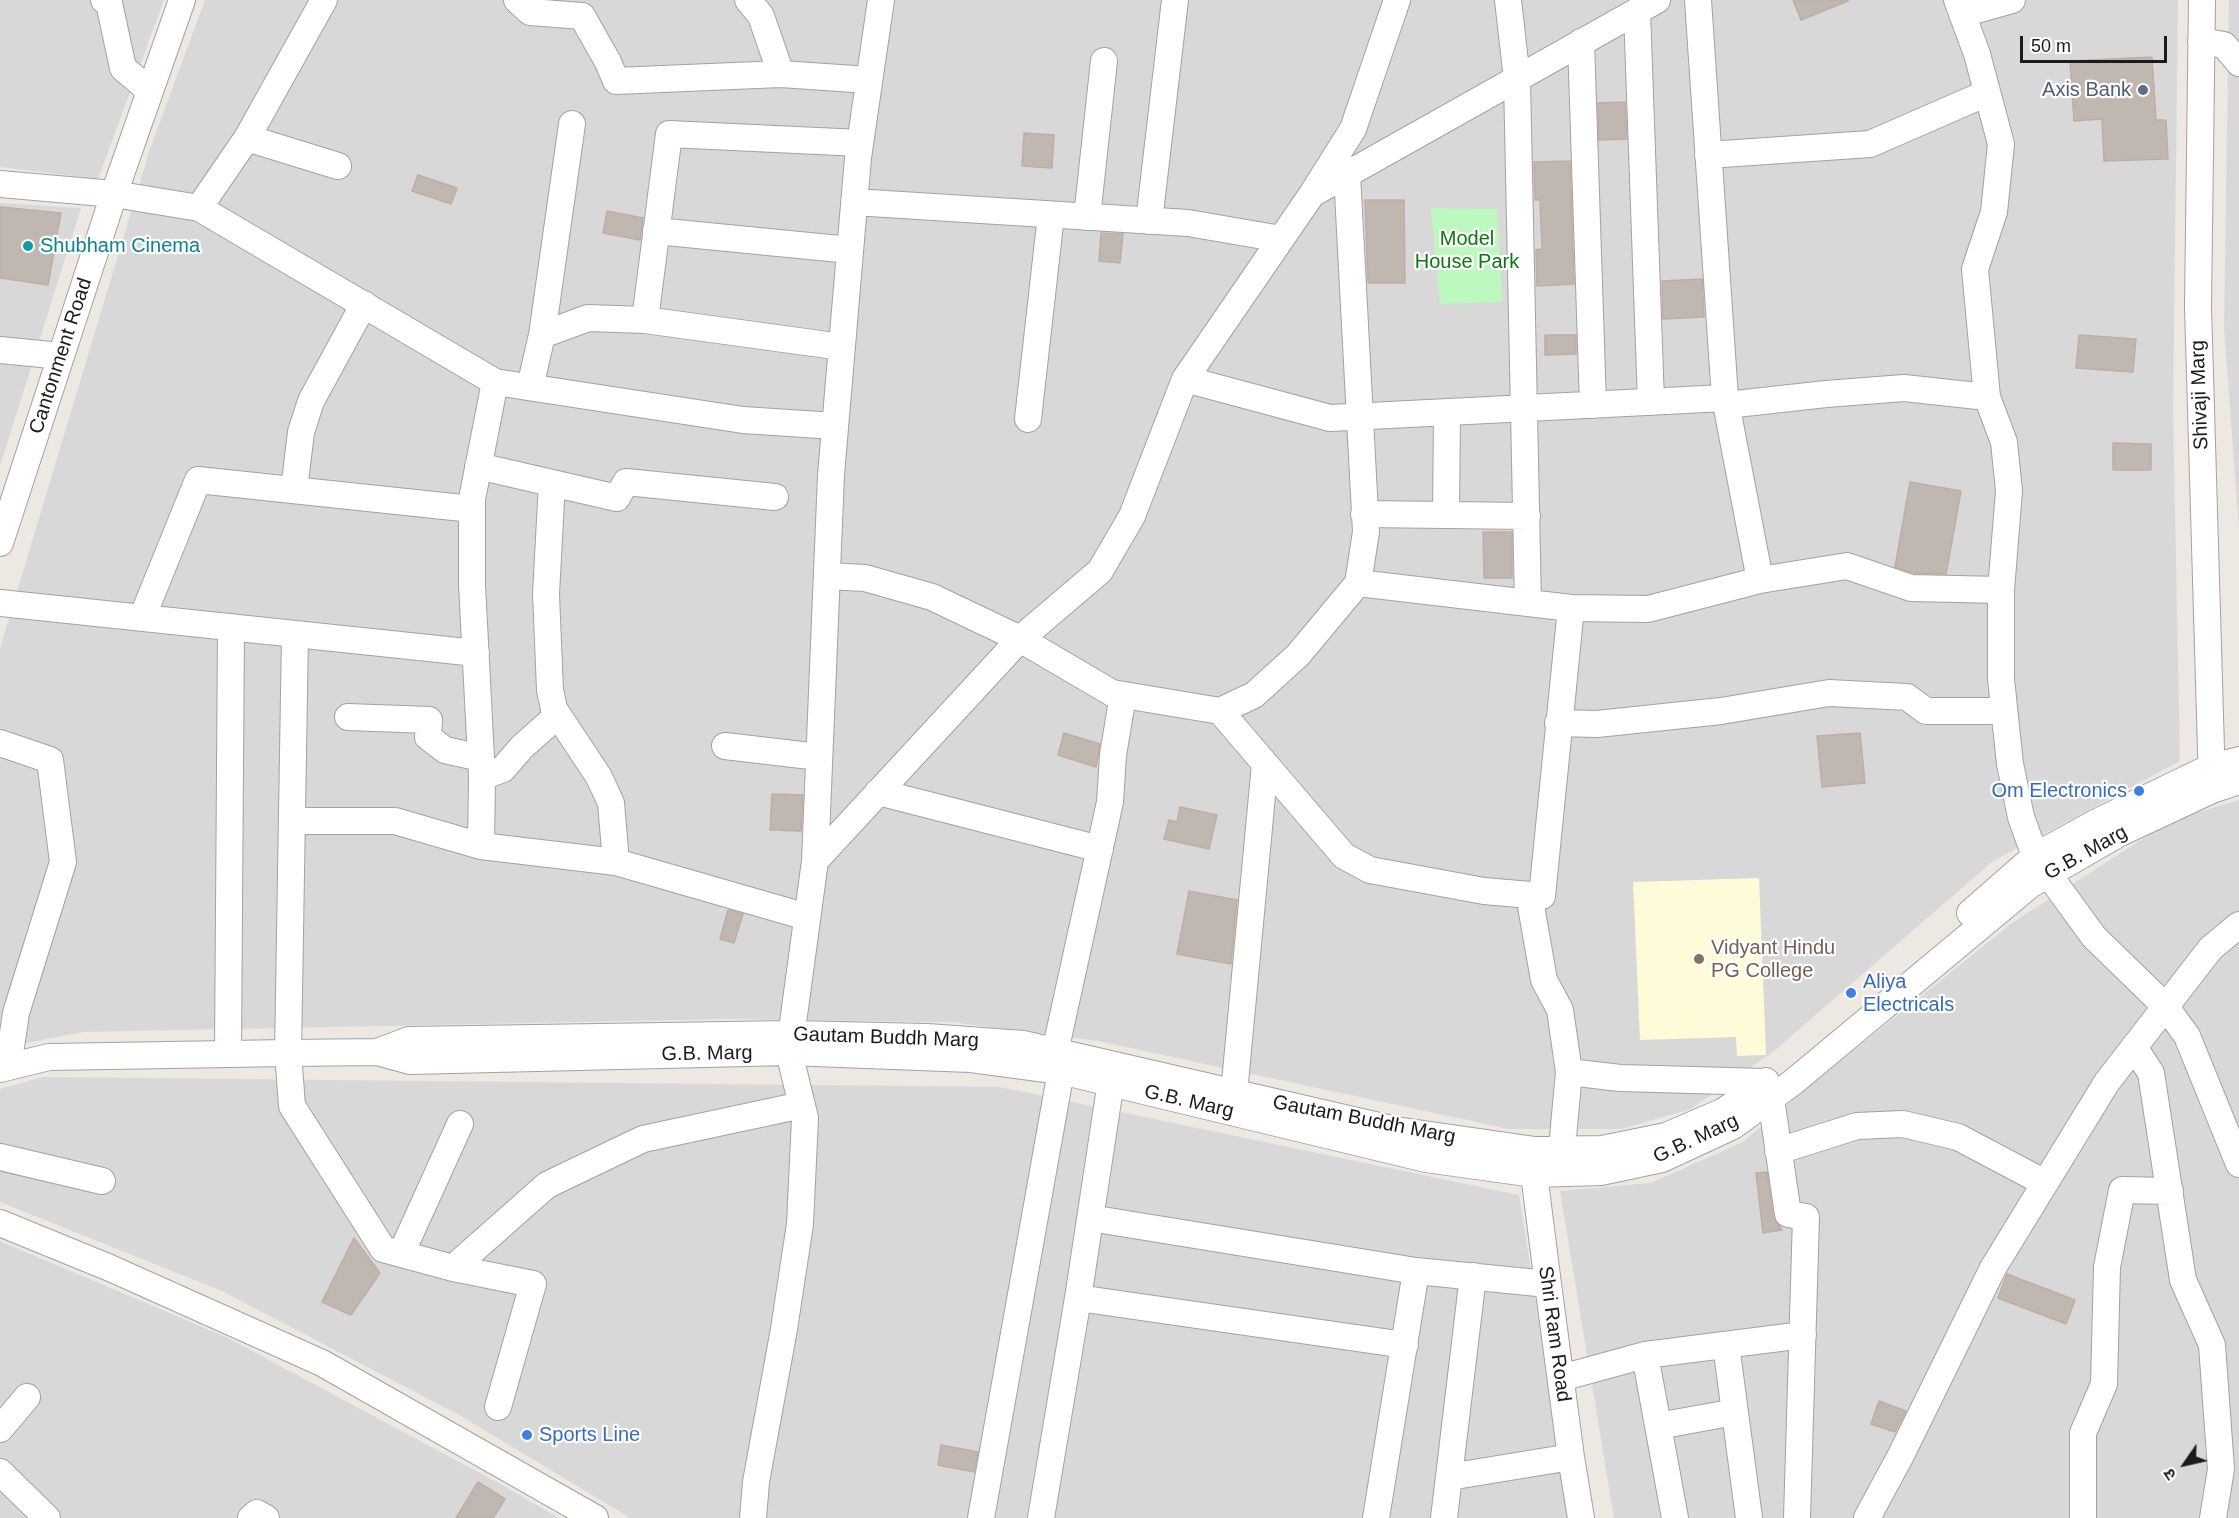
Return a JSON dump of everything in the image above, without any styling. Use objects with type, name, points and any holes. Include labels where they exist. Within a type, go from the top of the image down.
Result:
[{"type":"street","points":[[104,0],[110,3],[123,68],[150,90]]},
{"type":"street","name":"Cantonment Road","points":[[0,543],[114,194],[182,0]]},
{"type":"street","points":[[199,208],[247,138],[324,0]]},
{"type":"street","points":[[517,0],[530,12],[582,16],[616,81],[781,74],[869,80]]},
{"type":"street","points":[[748,0],[761,16],[781,74]]},
{"type":"street","points":[[753,1518],[756,1482],[784,1329],[800,1224],[805,1118],[790,1043],[815,861],[827,576],[842,346],[860,143],[880,0]]},
{"type":"street","points":[[1149,221],[1175,0]]},
{"type":"street","points":[[815,861],[1020,639],[1101,571],[1132,516],[1185,379],[1312,194],[1353,129],[1397,0]]},
{"type":"street","points":[[1508,0],[1517,79],[1528,603]]},
{"type":"street","points":[[1698,0],[1726,401],[1760,580]]},
{"type":"street","points":[[2012,0],[1959,7],[1977,54],[2001,144],[1994,212],[1975,268],[1987,397],[2004,442],[2008,491],[2001,590],[2001,679],[2010,764],[2021,817],[2041,866],[2094,937],[2166,1007],[2187,1036],[2239,1164]]},
{"type":"street","name":"Shivaji Marg","points":[[2202,0],[2198,307],[2212,778]]},
{"type":"street","points":[[1312,194],[1647,6],[1651,402]]},
{"type":"street","points":[[2201,41],[2224,45],[2239,63]]},
{"type":"street","points":[[1581,42],[1593,405]]},
{"type":"street","points":[[1087,217],[1104,62]]},
{"type":"street","points":[[1708,155],[1870,144],[1987,93]]},
{"type":"street","points":[[530,387],[542,335],[572,124]]},
{"type":"street","points":[[645,320],[669,134],[860,143]]},
{"type":"street","points":[[247,138],[338,165]]},
{"type":"street","points":[[827,576],[865,578],[932,597],[1020,639],[1112,693],[1220,711],[1254,694],[1298,655],[1358,583],[1365,532],[1347,174]]},
{"type":"street","points":[[0,184],[114,194],[199,208],[495,382],[743,420],[836,426]]},
{"type":"street","points":[[854,201],[1188,224],[1281,239]]},
{"type":"street","points":[[1028,419],[1052,214]]},
{"type":"street","points":[[656,231],[850,250]]},
{"type":"street","points":[[294,490],[301,432],[311,401],[364,304]]},
{"type":"street","points":[[542,335],[588,318],[645,320],[842,346]]},
{"type":"street","points":[[0,350],[60,356]]},
{"type":"street","points":[[1185,379],[1330,418],[1651,402],[1726,401],[1904,388],[1987,397]]},
{"type":"street","points":[[481,846],[482,767],[472,585],[472,509],[495,382]]},
{"type":"street","points":[[1446,515],[1447,412]]},
{"type":"street","points":[[478,466],[617,498],[626,482],[775,497]]},
{"type":"street","points":[[142,618],[198,480],[472,509]]},
{"type":"street","points":[[552,483],[546,594],[550,690],[554,710],[599,777],[611,803],[616,862]]},
{"type":"street","points":[[1364,514],[1527,516]]},
{"type":"street","points":[[1358,583],[1571,608],[1648,609],[1760,580],[1847,566],[1911,588],[2001,590]]},
{"type":"street","points":[[0,603],[476,653]]},
{"type":"street","points":[[1220,711],[1344,856],[1370,870],[1484,891],[1542,896],[1571,608]]},
{"type":"street","points":[[228,1053],[231,627]]},
{"type":"street","points":[[295,634],[288,1053],[292,1106],[383,1249],[453,1268],[533,1284],[498,1407]]},
{"type":"street","points":[[1558,723],[1597,724],[1721,711],[1829,693],[1908,697],[1926,711],[2004,711]]},
{"type":"street","points":[[981,1518],[1058,1061],[1110,802],[1113,755],[1123,695]]},
{"type":"street","points":[[348,717],[429,720],[428,737],[445,750],[482,767],[503,769],[522,747],[558,716]]},
{"type":"street","points":[[0,743],[50,760],[63,862],[16,1013],[4,1068]]},
{"type":"street","points":[[725,746],[819,757]]},
{"type":"street","points":[[2212,778],[2239,760]]},
{"type":"street","points":[[1234,1093],[1264,764]]},
{"type":"street","name":"G.B. Marg","points":[[2041,866],[2120,833],[2212,778],[2239,781]]},
{"type":"street","points":[[878,792],[1100,849]]},
{"type":"street","points":[[292,821],[395,821],[481,846],[616,862],[807,917]]},
{"type":"street","name":"Gautam Buddh Marg","points":[[1112,1074],[1234,1093],[1534,1162],[1562,1148],[1602,1149],[1666,1136],[1768,1090],[1948,931],[2041,866]]},
{"type":"street","points":[[1529,895],[1544,980],[1560,1010],[1569,1072],[1562,1148]]},
{"type":"street","points":[[1866,1518],[1906,1445],[1993,1268],[2107,1082],[2211,948],[2239,925]]},
{"type":"street","name":"Gautam Buddh Marg","points":[[4,1068],[49,1057],[376,1052],[409,1040],[790,1043],[927,1037],[1023,1044],[1058,1061]]},
{"type":"street","points":[[2134,1047],[2151,1073],[2183,1280],[2212,1346],[2221,1469],[2213,1518]]},
{"type":"street","name":"G.B. Marg","points":[[1058,1061],[1426,1159],[1534,1162],[1601,1172],[1662,1159],[1733,1126],[1768,1090]]},
{"type":"street","points":[[1569,1072],[1768,1090],[1788,1214],[1806,1217],[1797,1518]]},
{"type":"street","points":[[1041,1518],[1112,1074]]},
{"type":"street","points":[[453,1268],[547,1185],[643,1139],[802,1105]]},
{"type":"street","points":[[401,1254],[460,1124]]},
{"type":"street","points":[[1778,1151],[1857,1126],[1903,1124],[1958,1137],[2045,1183]]},
{"type":"street","points":[[0,1157],[102,1181]]},
{"type":"street","name":"Shri Ram Road","points":[[1534,1162],[1570,1457],[1581,1518]]},
{"type":"street","points":[[2083,1518],[2083,1433],[2104,1384],[2107,1267],[2122,1190],[2170,1191]]},
{"type":"street","points":[[1090,1218],[1416,1272],[1548,1284]]},
{"type":"street","points":[[0,1223],[110,1268],[322,1363],[595,1518]]},
{"type":"street","points":[[1377,1518],[1416,1272]]},
{"type":"street","points":[[1444,1518],[1473,1276]]},
{"type":"street","points":[[1078,1298],[1405,1345]]},
{"type":"street","points":[[1561,1378],[1645,1356],[1803,1335]]},
{"type":"street","points":[[1726,1345],[1749,1518]]},
{"type":"street","points":[[1645,1356],[1675,1518]]},
{"type":"street","points":[[0,1429],[27,1397]]},
{"type":"street","points":[[1658,1426],[1735,1412]]},
{"type":"street","points":[[1449,1477],[1570,1457]]},
{"type":"street","points":[[0,1472],[47,1518]]},
{"type":"street","points":[[251,1518],[257,1513],[266,1518]]},
{"type":"shaded area","points":[[0,0],[164,0],[98,179],[0,167]]},
{"type":"shaded area","points":[[205,0],[2178,0],[2173,411],[2180,761],[1993,861],[1774,1051],[1691,1109],[1621,1129],[1509,1129],[1098,1041],[951,1022],[725,1019],[83,1032],[0,1048],[0,648],[150,149]]},
{"type":"shaded area","points":[[2229,0],[2239,0],[2239,528],[2224,327]]},
{"type":"shaded area","points":[[0,203],[81,208],[0,466]]},
{"type":"shaded area","points":[[2239,800],[2239,1518],[1614,1518],[1560,1191],[1651,1183],[1743,1142],[2012,923],[2172,820]]},
{"type":"shaded area","name":"Vidyant Hindu PG College","points":[[1759,878],[1766,1055],[1737,1056],[1736,1037],[1640,1040],[1633,882]]},
{"type":"shaded area","points":[[43,1077],[1000,1087],[1519,1195],[1570,1518],[630,1518],[461,1416],[222,1291],[0,1202],[0,1089]]},
{"type":"shaded area","points":[[0,1241],[228,1338],[559,1518],[0,1518]]},
{"type":"green space","name":"Model House Park","points":[[1431,208],[1497,209],[1502,302],[1440,304]]},
{"type":"building","points":[[1793,0],[1848,0],[1848,1],[1801,20]]},
{"type":"building","points":[[2152,57],[2156,120],[2166,120],[2168,159],[2104,161],[2102,119],[2074,121],[2070,61]]},
{"type":"building","points":[[1625,102],[1627,139],[1599,140],[1598,103]]},
{"type":"building","points":[[1024,133],[1054,135],[1052,168],[1022,166]]},
{"type":"building","points":[[1570,161],[1574,284],[1537,286],[1536,250],[1542,249],[1540,200],[1535,200],[1534,162]]},
{"type":"building","points":[[418,175],[457,188],[451,204],[412,191]]},
{"type":"building","points":[[1365,200],[1404,200],[1405,283],[1368,283]]},
{"type":"building","name":"Shubham Cinema","points":[[0,207],[61,213],[48,285],[0,278]]},
{"type":"building","points":[[607,211],[643,218],[640,240],[603,233]]},
{"type":"building","points":[[1101,233],[1123,234],[1120,263],[1099,261]]},
{"type":"building","points":[[1702,279],[1704,317],[1663,319],[1662,281]]},
{"type":"building","points":[[1545,335],[1576,335],[1576,354],[1545,355]]},
{"type":"building","points":[[2079,335],[2136,339],[2133,372],[2076,368]]},
{"type":"building","points":[[2113,443],[2151,444],[2151,470],[2113,470]]},
{"type":"building","points":[[1910,482],[1961,491],[1946,574],[1914,573],[1895,567]]},
{"type":"building","points":[[1483,532],[1512,532],[1512,578],[1484,578]]},
{"type":"building","points":[[1064,733],[1100,744],[1096,767],[1058,755]]},
{"type":"building","points":[[1860,733],[1865,783],[1822,787],[1817,736]]},
{"type":"building","points":[[772,794],[803,795],[801,831],[770,830]]},
{"type":"building","points":[[1180,807],[1217,815],[1209,849],[1164,839],[1169,820],[1177,822]]},
{"type":"building","points":[[1189,891],[1237,900],[1231,964],[1177,954]]},
{"type":"building","points":[[728,910],[743,914],[734,943],[720,939]]},
{"type":"building","points":[[1767,1172],[1773,1216],[1782,1230],[1763,1233],[1756,1173]]},
{"type":"building","points":[[354,1238],[380,1273],[351,1315],[322,1302]]},
{"type":"building","points":[[2007,1274],[2075,1300],[2066,1324],[1998,1298]]},
{"type":"building","points":[[1879,1401],[1906,1411],[1895,1432],[1871,1424]]},
{"type":"building","points":[[941,1445],[978,1452],[974,1472],[938,1465]]},
{"type":"building","points":[[478,1482],[505,1499],[493,1518],[456,1518]]},
{"type":"place","name":"Axis Bank","points":[[2143,90]]},
{"type":"place","name":"Shubham Cinema","points":[[28,246]]},
{"type":"place","name":"Om Electronics","points":[[2139,791]]},
{"type":"place","name":"Vidyant Hindu PG College","points":[[1699,959]]},
{"type":"place","name":"Aliya Electricals","points":[[1851,993]]},
{"type":"place","name":"Sports Line","points":[[527,1435]]}]
